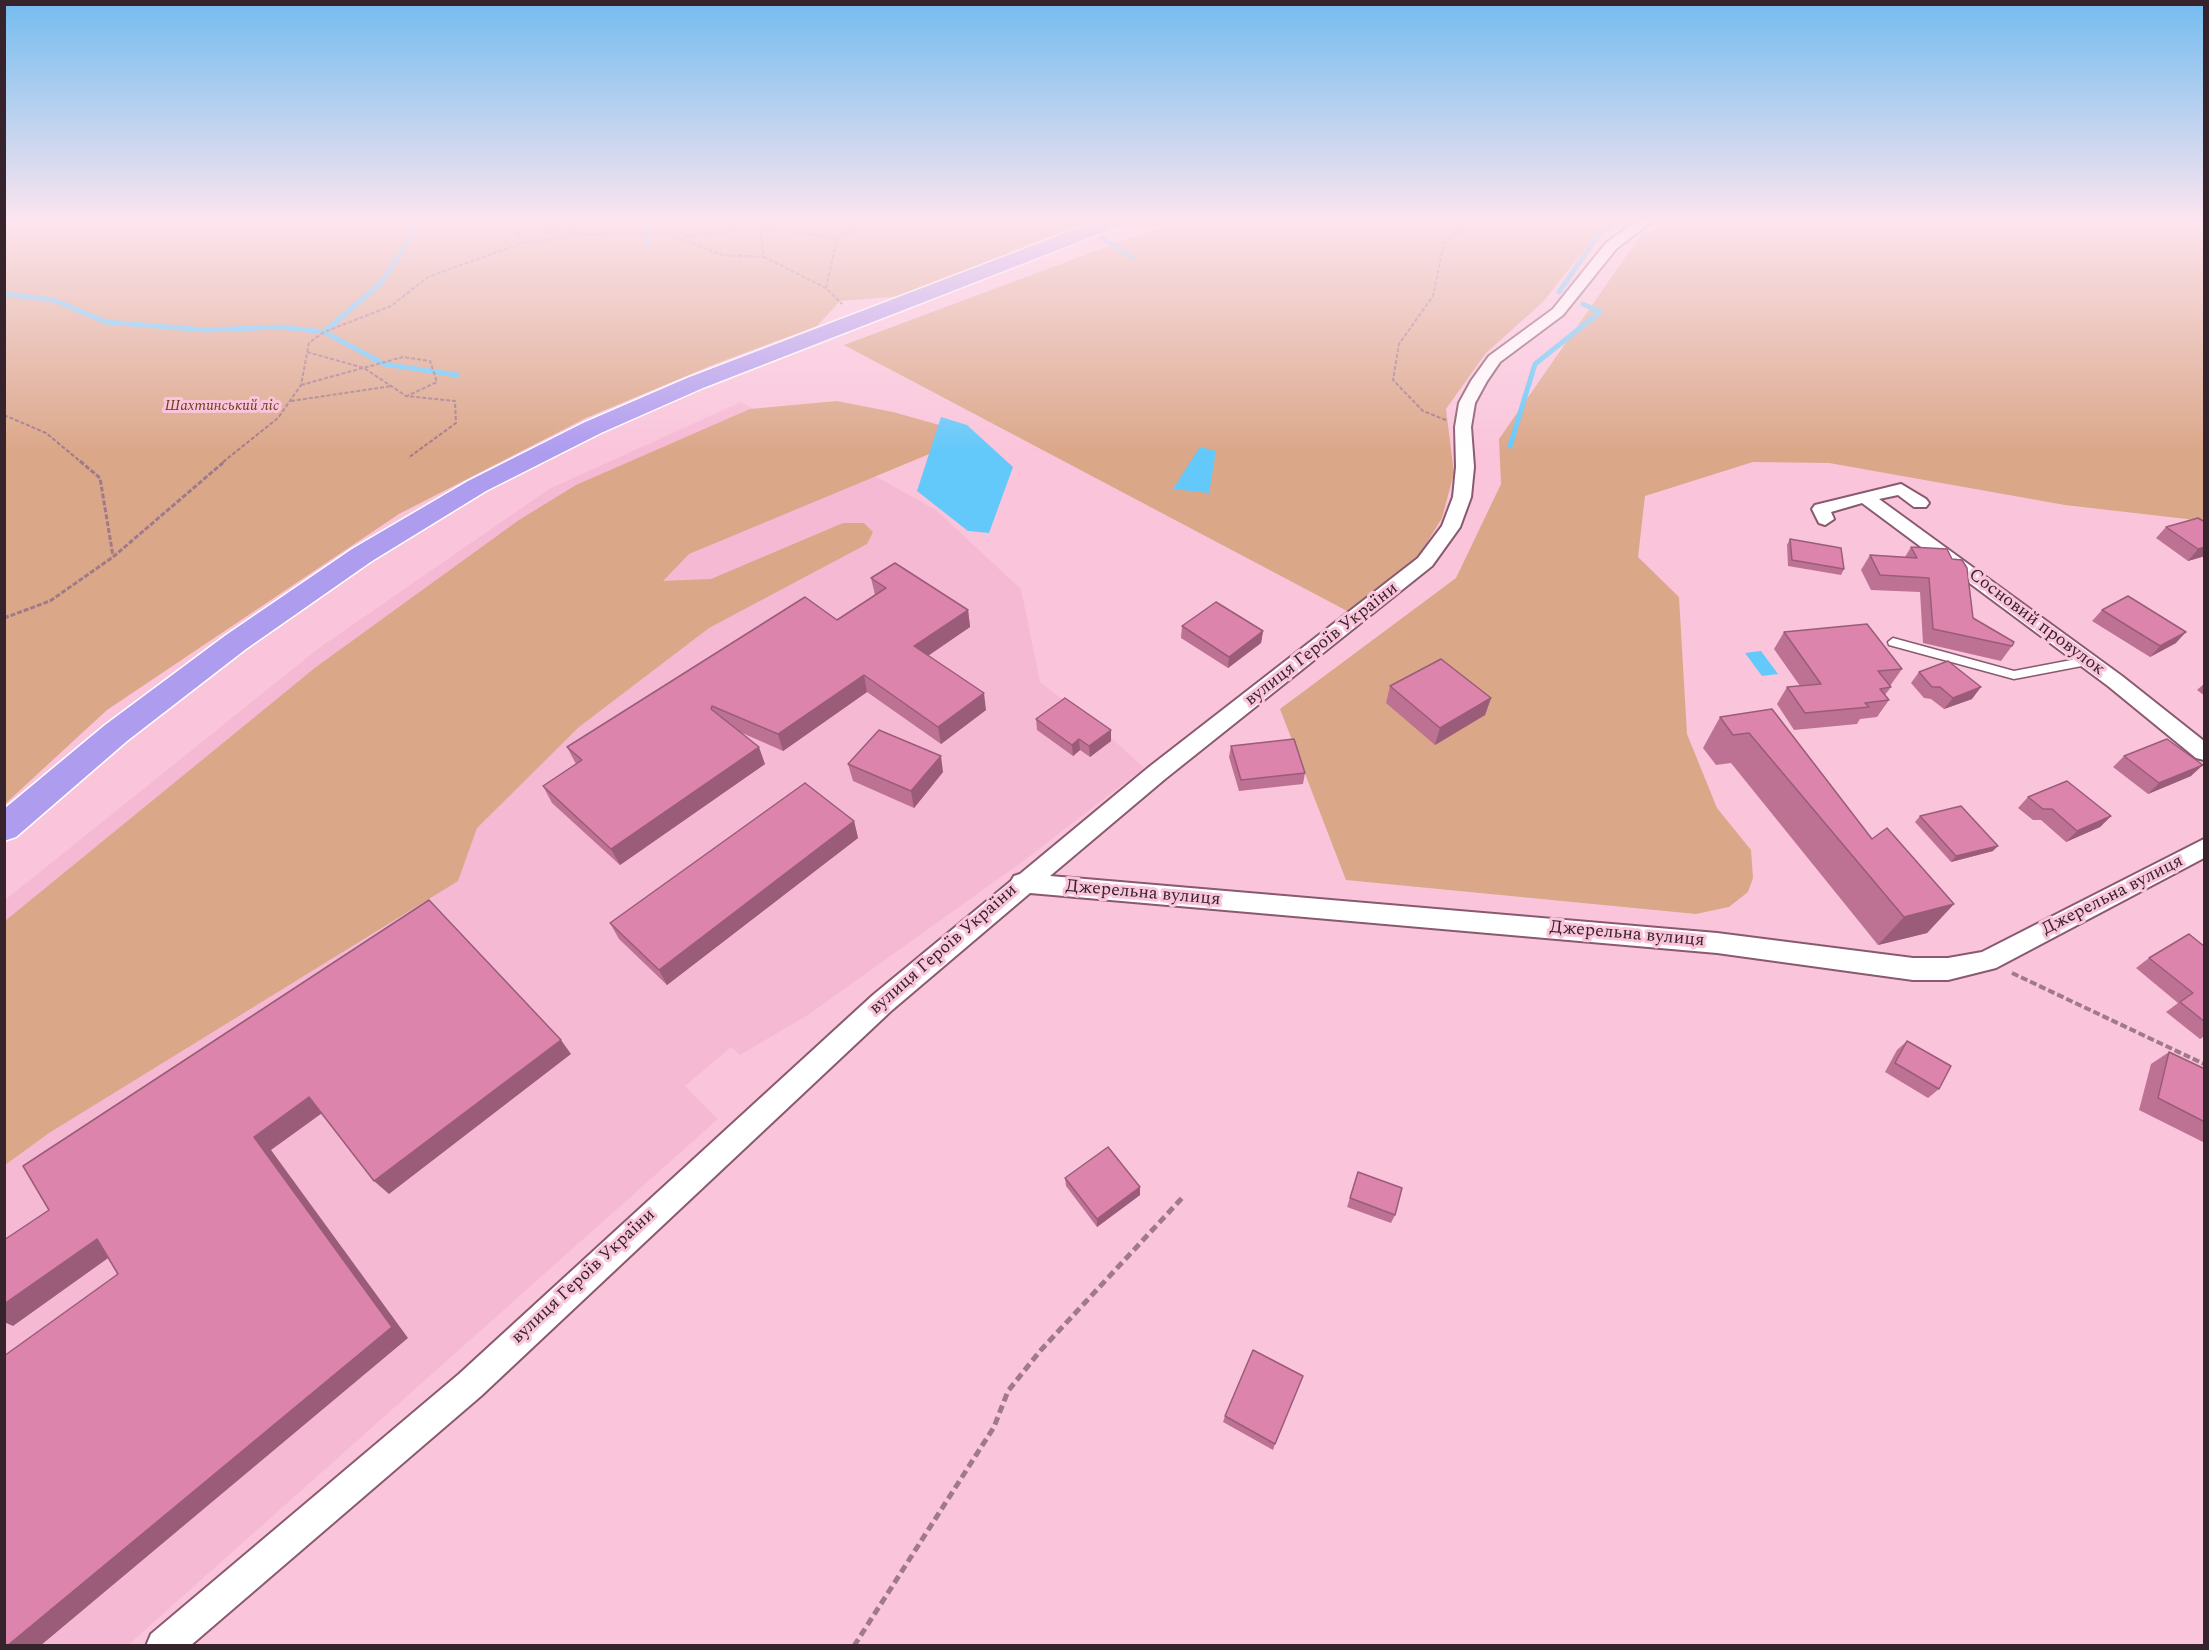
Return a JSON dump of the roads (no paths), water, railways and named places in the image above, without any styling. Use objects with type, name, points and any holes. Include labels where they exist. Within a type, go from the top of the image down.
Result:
[{"type":"highway","points":[[4,828],[116,733],[183,681],[308,591],[422,518],[477,486],[592,428],[695,383],[913,298]]},
{"type":"street","name":"вулиця Героїв України","points":[[163,1646],[470,1385],[815,1062],[1022,883],[1425,562],[1451,527],[1462,497],[1465,467],[1463,427],[1467,404],[1494,359],[1558,312],[1569,298]]},
{"type":"street","points":[[1825,519],[1821,509],[1901,489],[1920,503]]},
{"type":"street","name":"Сосновий провулок","points":[[1865,497],[2087,661],[2205,752]]},
{"type":"street","name":"Джерельна вулиця","points":[[1022,883],[1717,943],[1913,969],[1948,969],[1987,961],[2205,848]]},
{"type":"lane","points":[[1893,642],[2014,675],[2087,661]]},
{"type":"water","points":[[941,417],[967,425],[1013,467],[989,533],[968,531],[917,491]]},
{"type":"water","points":[[1200,447],[1216,451],[1209,493],[1173,489]]},
{"type":"water","points":[[1761,651],[1778,674],[1762,676],[1745,653]]},
{"type":"waterway","points":[[37,298],[54,300],[106,322],[206,330],[280,327],[324,332]]},
{"type":"waterway","points":[[324,332],[364,298]]},
{"type":"waterway","points":[[1510,446],[1535,364],[1600,312],[1583,304]]},
{"type":"waterway","points":[[324,332],[384,364],[457,375]]},
{"type":"park label","name":"Шахтинський ліс","points":[[222,407]]}]
